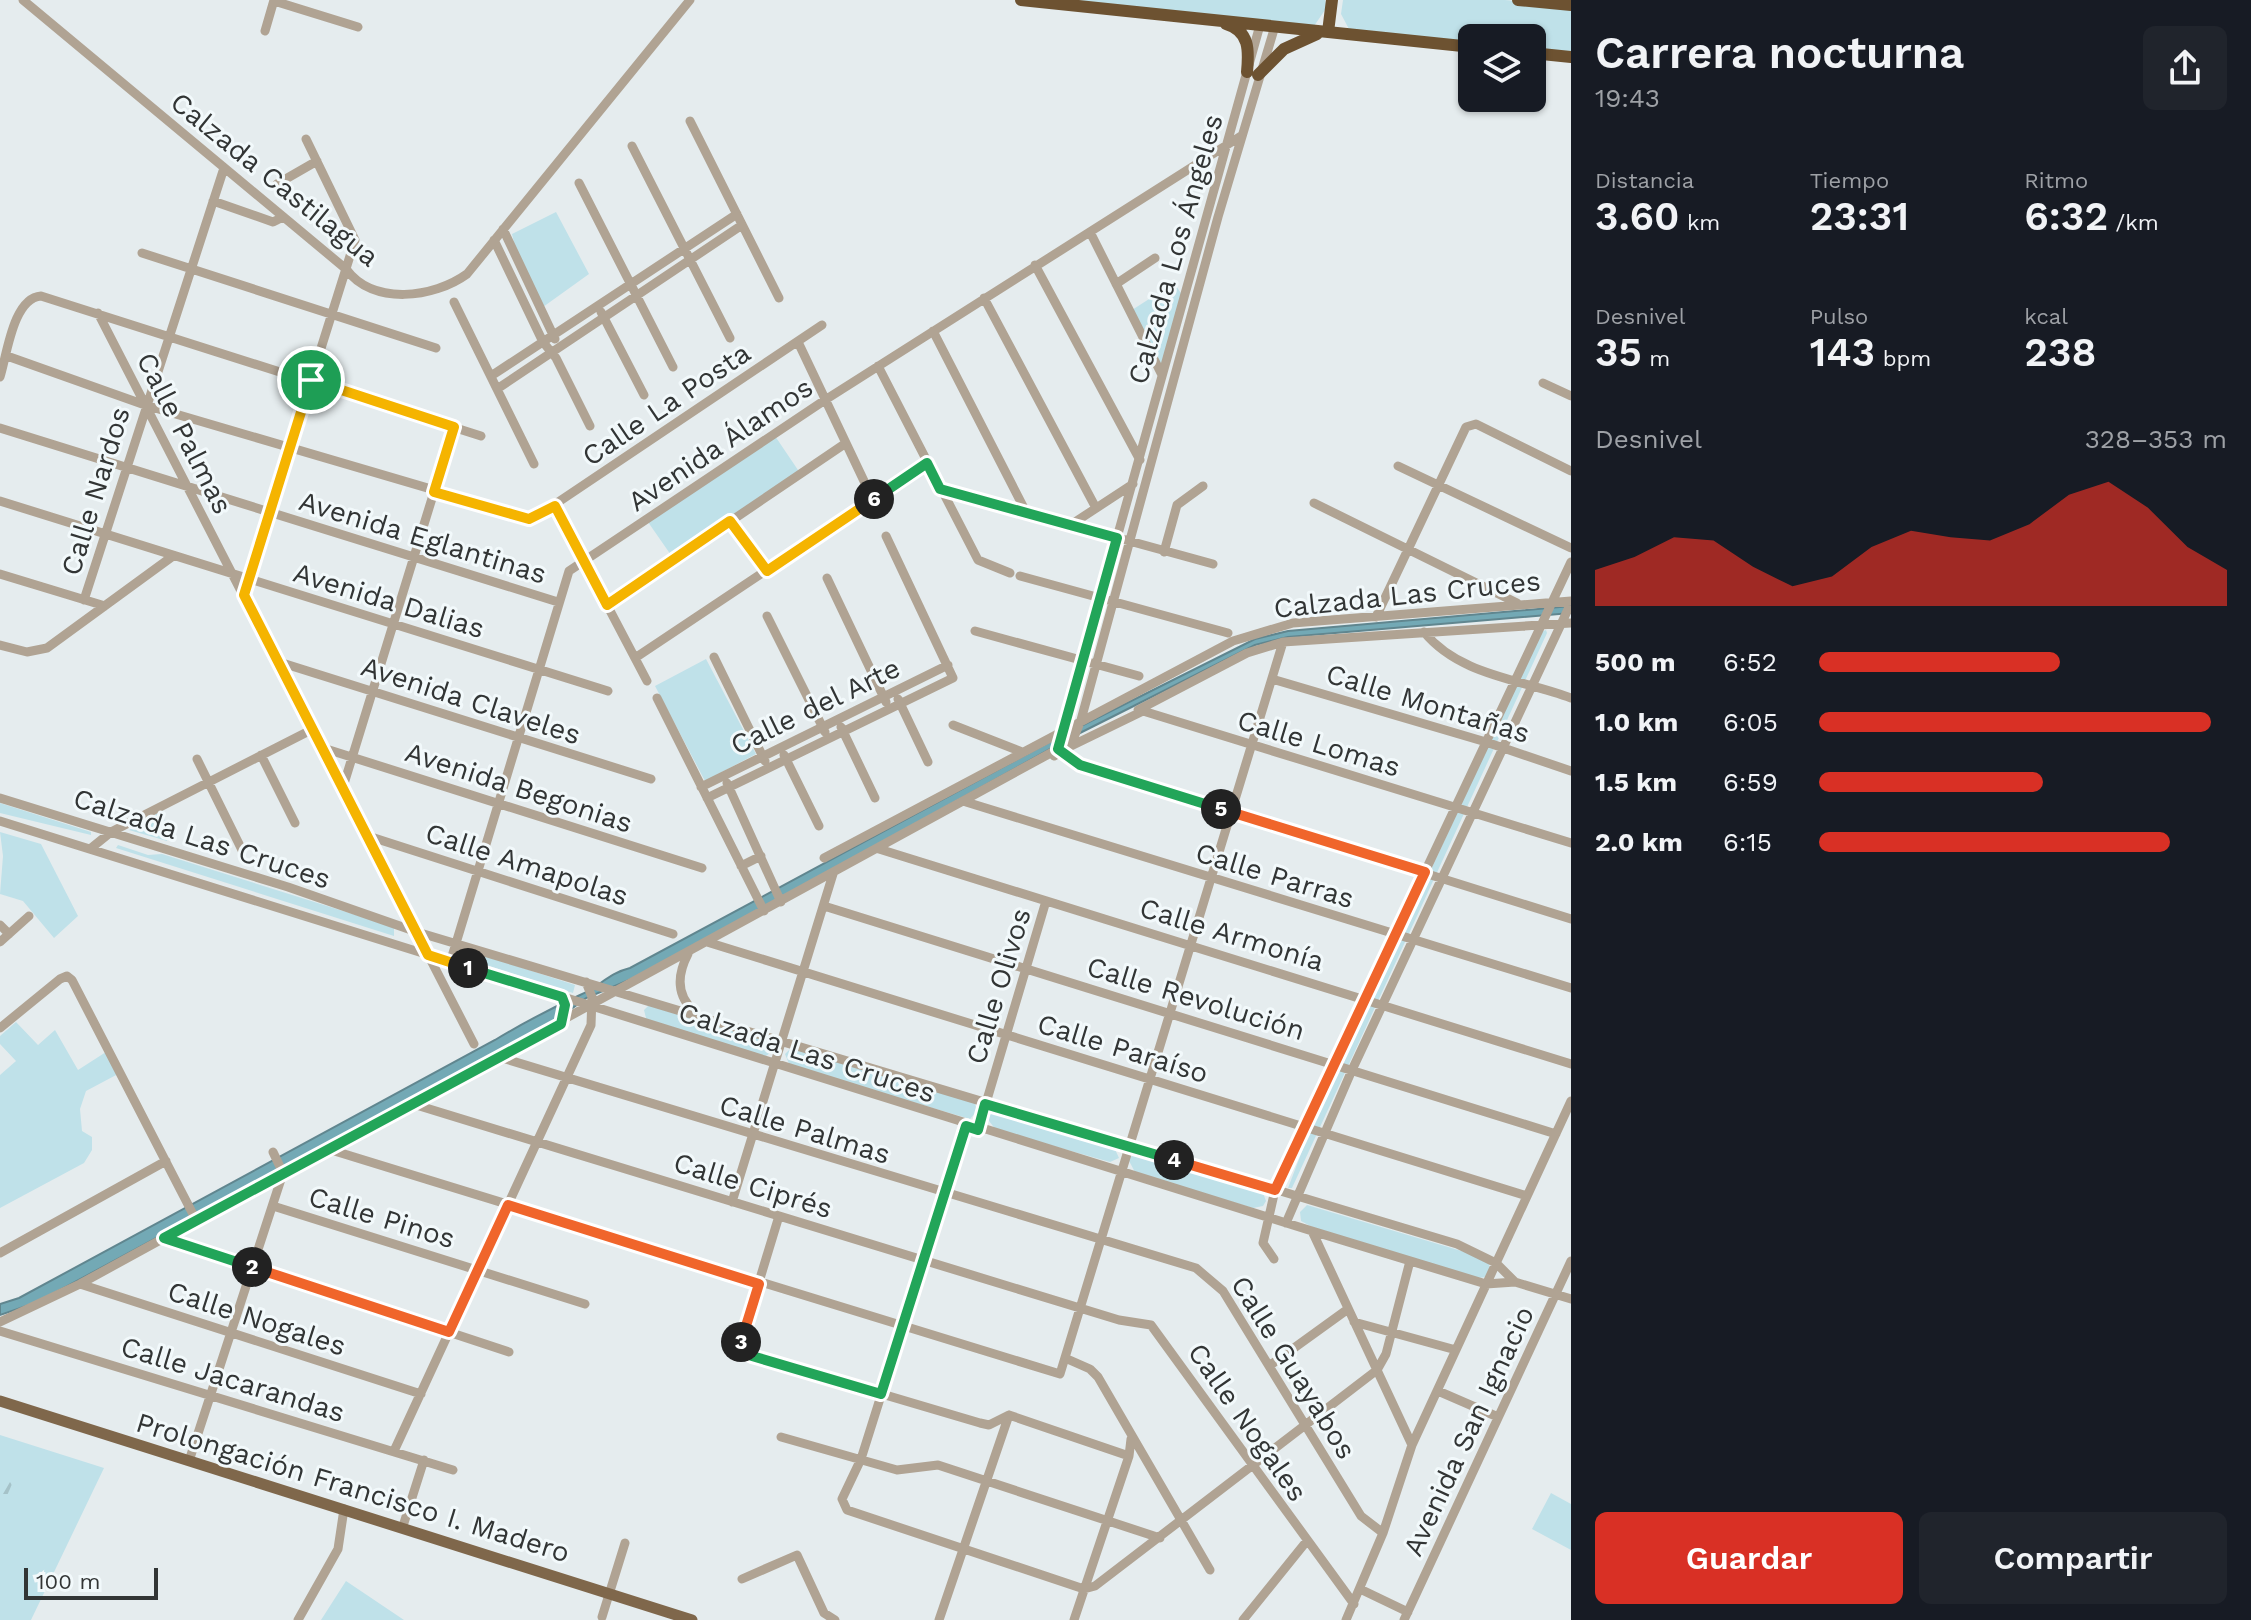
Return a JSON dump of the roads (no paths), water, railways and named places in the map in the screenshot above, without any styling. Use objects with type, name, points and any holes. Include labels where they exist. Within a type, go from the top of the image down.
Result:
[{"type":"highway","points":[[1021,0],[1458,46]]},
{"type":"highway","points":[[1328,32],[1332,0]]},
{"type":"highway","points":[[1518,0],[1571,5]]},
{"type":"highway","points":[[1220,20],[1236,27],[1246,39],[1252,73],[1294,43],[1328,32]]},
{"type":"highway","points":[[1546,54],[1571,57]]},
{"type":"main road","name":"Prolongación Francisco I. Madero","points":[[0,1401],[403,1526],[692,1620]]},
{"type":"street","name":"Calzada Castilagua","points":[[23,0],[346,269],[354,280],[387,292],[429,293],[467,274],[690,0]]},
{"type":"street","points":[[265,31],[274,1],[358,27]]},
{"type":"street","name":"Calzada Los Ángeles","points":[[1062,748],[1080,722],[1172,390],[1241,136],[1260,25]]},
{"type":"street","name":"Calzada Los Ángeles","points":[[1062,748],[1227,142],[1252,73],[1275,26]]},
{"type":"street","points":[[690,121],[779,298]]},
{"type":"street","name":"Avenida Álamos","points":[[450,963],[496,803],[569,571],[825,400],[1227,142],[1241,136]]},
{"type":"street","points":[[244,595],[355,240],[306,139]]},
{"type":"street","points":[[632,146],[730,338]]},
{"type":"street","points":[[277,184],[317,161]]},
{"type":"street","name":"Calle Nardos","points":[[84,600],[224,168]]},
{"type":"street","points":[[579,183],[673,367]]},
{"type":"street","points":[[213,201],[273,222],[283,217]]},
{"type":"street","points":[[491,376],[737,214]]},
{"type":"street","points":[[1206,214],[1218,217]]},
{"type":"street","points":[[497,389],[742,225]]},
{"type":"street","points":[[503,229],[558,347]]},
{"type":"street","points":[[1090,232],[1172,390]]},
{"type":"street","points":[[494,240],[543,342],[590,426]]},
{"type":"street","points":[[142,253],[436,348]]},
{"type":"street","points":[[1116,284],[1155,258]]},
{"type":"street","points":[[1035,265],[1148,475],[1072,524]]},
{"type":"street","points":[[0,377],[21,309],[36,296],[169,334],[481,436]]},
{"type":"street","points":[[984,298],[1096,508]]},
{"type":"street","points":[[1182,301],[1194,304]]},
{"type":"street","points":[[454,302],[534,464]]},
{"type":"street","points":[[598,305],[644,395]]},
{"type":"street","name":"Calle Palmas","points":[[98,313],[474,1044]]},
{"type":"street","name":"Calle La Posta","points":[[434,492],[533,519],[822,325]]},
{"type":"street","points":[[933,331],[1026,512]]},
{"type":"street","points":[[798,342],[873,500]]},
{"type":"street","points":[[7,356],[145,405],[434,492]]},
{"type":"street","points":[[878,366],[978,560],[1015,574],[1228,633]]},
{"type":"street","points":[[1543,383],[1571,396]]},
{"type":"street","points":[[1376,617],[1470,424],[1571,471]]},
{"type":"street","points":[[343,787],[454,427]]},
{"type":"street","name":"Avenida Eglantinas","points":[[0,428],[558,602]]},
{"type":"street","points":[[607,605],[846,443]]},
{"type":"street","points":[[635,658],[927,463]]},
{"type":"street","points":[[1398,466],[1571,548]]},
{"type":"street","points":[[1164,552],[1177,505],[1203,486]]},
{"type":"street","points":[[940,489],[1213,564]]},
{"type":"street","name":"Avenida Dalias","points":[[0,501],[608,691]]},
{"type":"street","points":[[1314,503],[1517,603]]},
{"type":"street","points":[[555,506],[647,681]]},
{"type":"street","points":[[730,521],[767,571]]},
{"type":"street","points":[[886,536],[948,665]]},
{"type":"street","points":[[0,645],[27,652],[41,651],[173,556]]},
{"type":"street","points":[[1274,1259],[1263,1243],[1266,1217],[1275,1190],[1571,562]]},
{"type":"street","points":[[0,574],[105,606]]},
{"type":"street","points":[[827,578],[889,709]]},
{"type":"street","points":[[1286,1223],[1383,1003],[1531,687],[1566,624],[1571,602]]},
{"type":"street","name":"Calzada Las Cruces","points":[[824,858],[1254,632],[1293,623],[1517,603],[1571,602]]},
{"type":"street","points":[[767,616],[829,738]]},
{"type":"street","name":"Calzada Las Cruces","points":[[1135,712],[1247,653],[1283,642],[1566,624]]},
{"type":"street","points":[[975,631],[1139,676]]},
{"type":"street","points":[[1424,632],[1439,651],[1514,684],[1571,698]]},
{"type":"street","points":[[328,1149],[759,1284],[1060,1374],[1283,642]]},
{"type":"street","points":[[714,657],[769,768]]},
{"type":"street","name":"Avenida Claveles","points":[[279,662],[651,779]]},
{"type":"street","name":"Calle del Arte","points":[[701,787],[948,665],[953,676],[707,798]]},
{"type":"street","name":"Calle Montañas","points":[[1272,679],[1486,742],[1571,771]]},
{"type":"street","points":[[895,692],[928,762]]},
{"type":"street","points":[[657,698],[764,911]]},
{"type":"street","points":[[1135,712],[1062,748],[1080,765],[1571,919]]},
{"type":"street","name":"Calle Lomas","points":[[1135,712],[1151,713],[1571,843]]},
{"type":"street","points":[[837,720],[875,798]]},
{"type":"street","points":[[953,725],[1022,752]]},
{"type":"street","points":[[90,849],[111,832],[313,729]]},
{"type":"street","name":"Avenida Begonias","points":[[323,748],[702,868]]},
{"type":"street","points":[[781,748],[819,826]]},
{"type":"street","name":"Calzada Las Cruces","points":[[0,1325],[164,1238],[195,1217],[561,1024],[1062,748]]},
{"type":"street","points":[[261,755],[295,823]]},
{"type":"street","points":[[197,759],[242,850]]},
{"type":"street","points":[[724,776],[781,902]]},
{"type":"street","name":"Calzada Las Cruces","points":[[0,798],[288,887],[417,932],[1457,1244],[1496,1263],[1515,1282]]},
{"type":"street","name":"Calle Parras","points":[[966,802],[1571,988]]},
{"type":"street","name":"Calzada Las Cruces","points":[[0,821],[978,1130],[1486,1284],[1515,1282],[1571,1299]]},
{"type":"street","name":"Calle Amapolas","points":[[368,836],[673,934]]},
{"type":"street","name":"Calle Armonía","points":[[879,849],[1383,1003],[1571,1064]]},
{"type":"street","points":[[741,866],[761,856]]},
{"type":"street","points":[[732,1202],[833,874]]},
{"type":"street","points":[[756,893],[772,885]]},
{"type":"street","name":"Calle Olivos","points":[[978,1130],[1046,901]]},
{"type":"street","name":"Calle Revolución","points":[[824,906],[1556,1134]]},
{"type":"street","points":[[0,942],[29,916]]},
{"type":"street","points":[[0,925],[9,934]]},
{"type":"street","name":"Calle Paraíso","points":[[707,942],[1527,1196]]},
{"type":"street","points":[[689,951],[681,967],[681,992],[686,1005],[697,1014]]},
{"type":"street","points":[[0,1028],[60,979],[67,976],[72,980],[195,1217]]},
{"type":"street","points":[[394,1451],[591,1025],[592,1006],[586,982]]},
{"type":"street","points":[[561,1024],[565,1005],[562,997]]},
{"type":"street","name":"Calle Palmas","points":[[499,1057],[1099,1241]]},
{"type":"street","points":[[1346,1620],[1383,1533],[1412,1445],[1571,1101]]},
{"type":"street","name":"Calle Ciprés","points":[[413,1104],[1079,1308]]},
{"type":"street","points":[[966,1126],[861,1459],[842,1499],[843,1505],[847,1510],[1084,1589],[1095,1586],[1160,1538],[1377,1370],[1392,1332],[1410,1261]]},
{"type":"street","points":[[189,1461],[283,1172],[275,1155]]},
{"type":"street","points":[[0,1253],[166,1161]]},
{"type":"street","name":"Calle Pinos","points":[[273,1206],[585,1304]]},
{"type":"street","points":[[779,1216],[741,1341],[743,1350],[752,1356],[989,1425],[1009,1415],[1129,1456]]},
{"type":"street","points":[[1312,1231],[1412,1445]]},
{"type":"street","points":[[164,1238],[509,1352]]},
{"type":"street","name":"Calle Guayabos","points":[[1099,1241],[1206,1274],[1223,1291],[1361,1516],[1383,1533]]},
{"type":"street","name":"Avenida San Ignacio","points":[[1406,1616],[1571,1261]]},
{"type":"street","name":"Calle Nogales","points":[[80,1284],[421,1394]]},
{"type":"street","name":"Calle Nogales","points":[[1079,1308],[1127,1322],[1143,1323],[1157,1330],[1306,1542],[1354,1604]]},
{"type":"street","points":[[1269,1366],[1348,1309]]},
{"type":"street","points":[[1354,1322],[1456,1350]]},
{"type":"street","name":"Calle Jacarandas","points":[[0,1325],[211,1396],[453,1470]]},
{"type":"street","points":[[1065,1358],[1090,1369],[1098,1377],[1210,1570]]},
{"type":"street","points":[[1438,1391],[1498,1417]]},
{"type":"street","points":[[939,1620],[1009,1415]]},
{"type":"street","points":[[1074,1620],[1129,1456],[1130,1436]]},
{"type":"street","points":[[781,1437],[903,1471],[921,1465],[938,1465],[1160,1538]]},
{"type":"street","points":[[403,1526],[424,1460]]},
{"type":"street","points":[[298,1620],[338,1549],[344,1509]]},
{"type":"street","points":[[1243,1620],[1306,1542]]},
{"type":"street","points":[[602,1617],[625,1543]]},
{"type":"street","points":[[742,1579],[797,1555],[824,1613],[835,1620]]},
{"type":"street","points":[[1360,1589],[1406,1616]]}]
